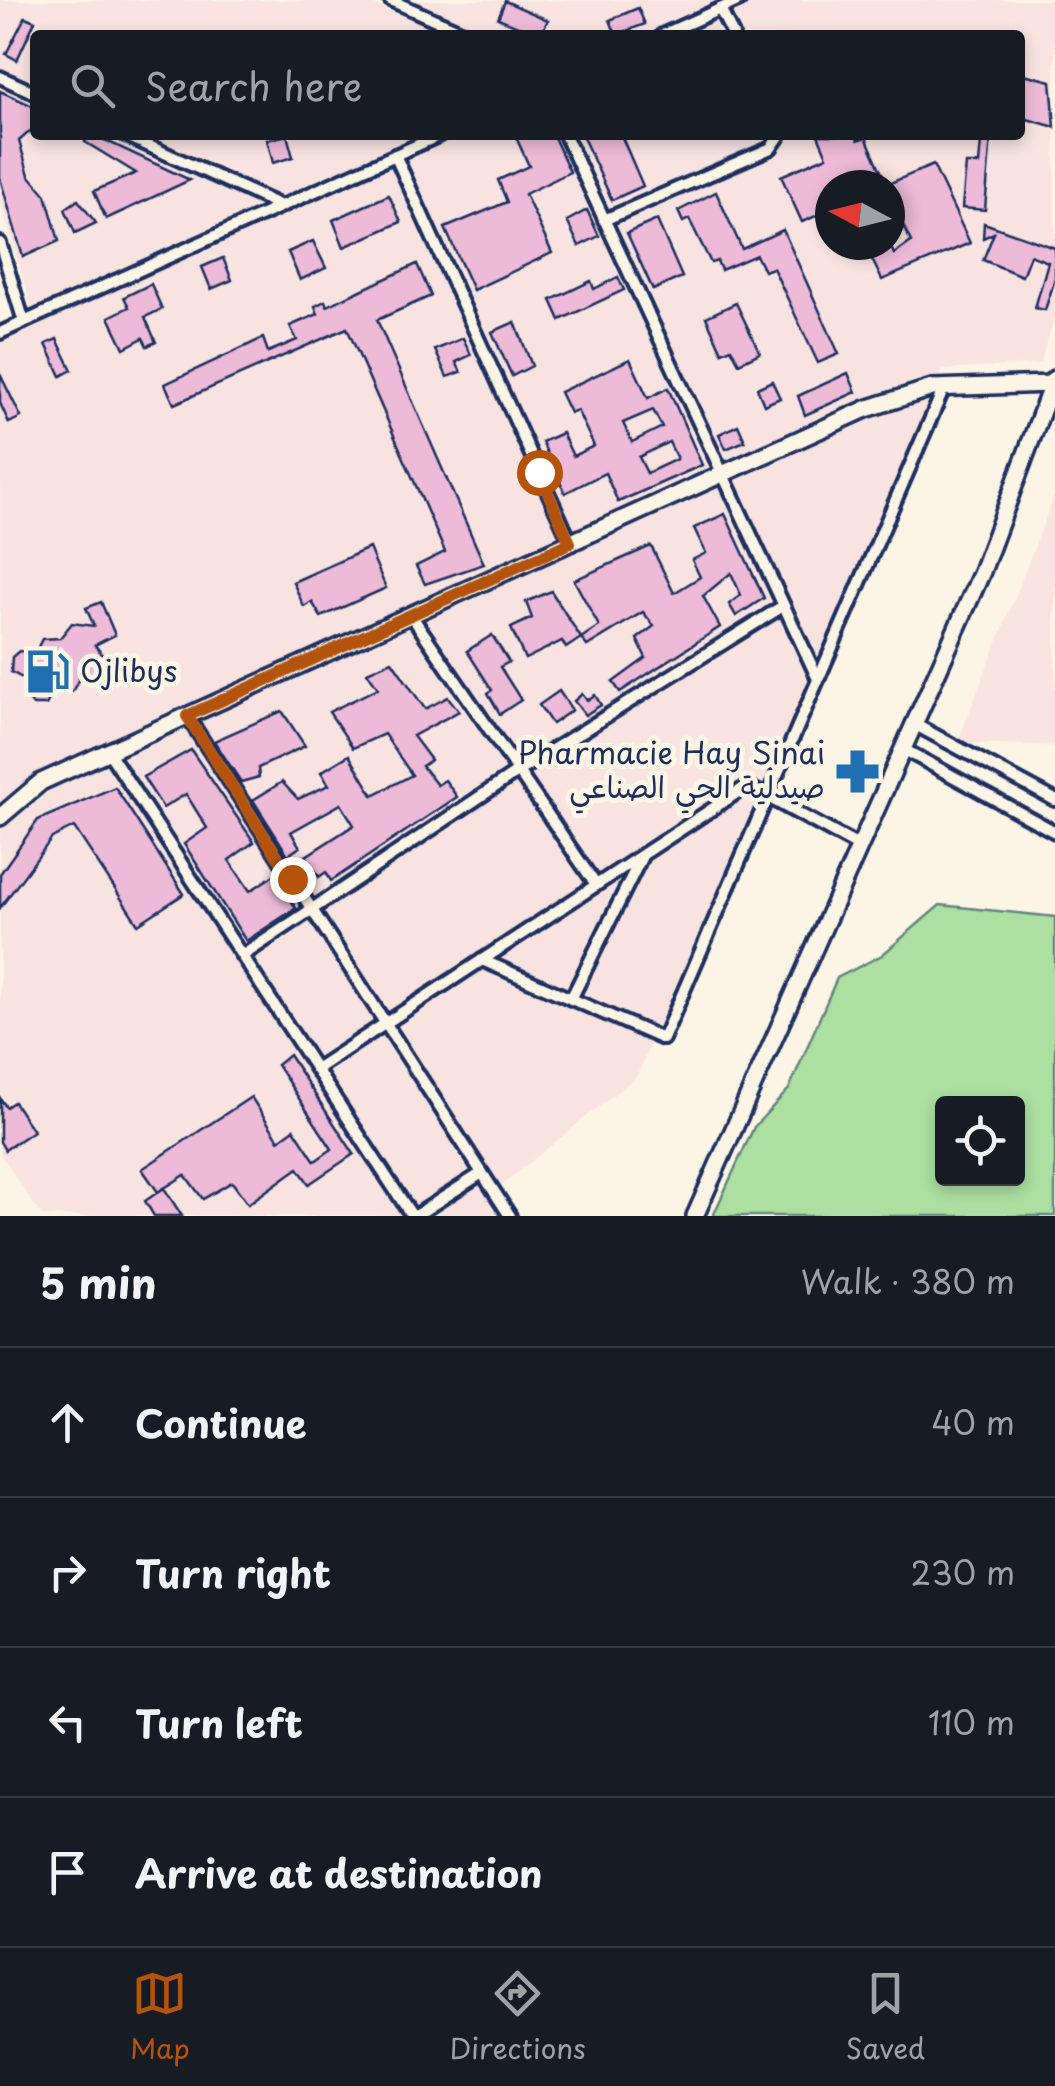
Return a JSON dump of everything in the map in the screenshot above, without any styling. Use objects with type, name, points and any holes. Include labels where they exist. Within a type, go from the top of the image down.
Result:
[{"type":"street","points":[[390,0],[459,30]]},
{"type":"street","points":[[673,30],[740,0]]},
{"type":"street","points":[[720,9],[730,30]]},
{"type":"street","points":[[0,77],[30,92]]},
{"type":"street","points":[[136,140],[281,206]]},
{"type":"street","points":[[0,333],[429,140]]},
{"type":"street","points":[[567,140],[818,680]]},
{"type":"street","points":[[604,220],[772,148],[777,140]]},
{"type":"street","points":[[395,155],[570,543]]},
{"type":"street","points":[[0,243],[24,322]]},
{"type":"street","points":[[0,817],[40,782],[911,392],[1054,381],[1006,512],[695,1216]]},
{"type":"street","points":[[482,960],[663,1038],[944,388]]},
{"type":"street","points":[[242,956],[314,912],[517,772],[783,606]]},
{"type":"street","points":[[411,615],[596,885]]},
{"type":"street","points":[[187,716],[510,1216]]},
{"type":"street","points":[[914,724],[1055,800]]},
{"type":"street","points":[[903,749],[1055,832]]},
{"type":"street","points":[[108,751],[413,1216],[482,1172]]},
{"type":"street","points":[[316,1069],[741,790],[753,789],[768,796],[860,847]]},
{"type":"street","points":[[571,999],[642,855]]},
{"type":"shaded area","points":[[0,0],[364,0],[398,15],[405,0],[1055,0],[1055,315],[1040,364],[943,370],[637,1076],[487,1197],[498,1216],[42,1216],[0,1154],[0,344],[37,326],[0,200]]},
{"type":"shaded area","points":[[1055,494],[1055,746],[957,743],[1024,574]]},
{"type":"green space","points":[[940,905],[1055,917],[1055,1216],[713,1216],[754,1127],[789,1089],[837,978],[882,955]]},
{"type":"building","points":[[505,1],[548,20],[543,30],[528,30],[498,18]]},
{"type":"building","points":[[638,8],[645,24],[614,30],[610,20]]},
{"type":"building","points":[[25,17],[35,21],[17,60],[6,54]]},
{"type":"building","points":[[1025,74],[1051,81],[1055,127],[1025,118]]},
{"type":"building","points":[[0,91],[30,105],[30,131],[19,141],[29,175],[46,195],[59,241],[23,257],[0,178]]},
{"type":"building","points":[[105,140],[190,180],[106,219],[94,191],[136,173],[85,142]]},
{"type":"building","points":[[267,140],[288,140],[293,157],[273,163]]},
{"type":"building","points":[[517,140],[555,140],[570,172],[525,194],[552,253],[473,290],[445,228],[507,202],[498,180],[529,166]]},
{"type":"building","points":[[584,140],[623,140],[643,186],[612,200]]},
{"type":"building","points":[[820,140],[867,140],[880,170],[815,170],[815,216],[802,222],[781,176],[827,156]]},
{"type":"building","points":[[991,140],[985,210],[962,208],[966,164],[979,164],[981,141]]},
{"type":"building","points":[[933,165],[970,243],[882,280],[872,260],[905,260],[905,246],[911,242],[905,230],[905,177]]},
{"type":"building","points":[[716,192],[742,249],[783,230],[839,354],[818,363],[773,268],[764,271],[756,255],[721,270],[717,261],[711,263],[689,219],[683,222],[678,211]]},
{"type":"building","points":[[389,195],[401,222],[344,247],[333,220]]},
{"type":"building","points":[[78,200],[96,223],[75,233],[65,209]]},
{"type":"building","points":[[587,210],[599,236],[579,246],[567,221]]},
{"type":"building","points":[[657,220],[682,277],[653,290],[627,233]]},
{"type":"building","points":[[984,223],[1055,248],[1055,279],[1045,310],[1035,308],[1048,262],[1030,255],[1022,276],[983,260],[994,233],[983,238]]},
{"type":"building","points":[[313,241],[326,268],[300,280],[288,252]]},
{"type":"building","points":[[223,258],[232,280],[211,289],[202,267]]},
{"type":"building","points":[[417,264],[431,296],[377,320],[484,564],[425,584],[416,566],[445,552],[347,328],[174,404],[165,384],[263,338],[268,352],[297,340],[290,326],[318,314],[315,306],[325,301],[327,306]]},
{"type":"building","points":[[618,277],[624,290],[560,320],[551,300],[591,281],[594,289]]},
{"type":"building","points":[[151,284],[162,309],[145,317],[156,342],[147,346],[143,338],[124,348],[109,317],[129,307],[124,297]]},
{"type":"building","points":[[736,303],[760,353],[739,363],[731,348],[722,352],[706,317]]},
{"type":"building","points":[[515,322],[532,366],[512,376],[492,332]]},
{"type":"building","points":[[463,338],[471,355],[456,362],[461,372],[447,377],[435,350]]},
{"type":"building","points":[[57,339],[72,370],[61,376],[46,344]]},
{"type":"building","points":[[630,359],[648,398],[668,388],[702,465],[618,502],[605,473],[565,493],[542,442],[562,433],[573,456],[594,446],[577,410],[570,413],[560,392]],"holes":[[[653,410],[662,427],[632,442],[623,423]],[[669,442],[677,459],[647,473],[639,457]]]},
{"type":"building","points":[[848,373],[856,392],[805,415],[798,396]]},
{"type":"building","points":[[0,374],[21,417],[9,423],[0,403]]},
{"type":"building","points":[[772,381],[780,398],[764,405],[757,388]]},
{"type":"building","points":[[738,425],[745,441],[726,449],[719,434]]},
{"type":"building","points":[[725,514],[764,598],[736,616],[729,604],[741,595],[731,573],[703,596],[720,627],[620,692],[613,682],[646,658],[637,639],[654,626],[643,612],[587,646],[581,638],[599,626],[574,580],[651,546],[674,593],[700,577],[692,560],[706,553],[694,528]]},
{"type":"building","points":[[369,548],[386,588],[321,617],[312,602],[304,607],[293,582]]},
{"type":"building","points":[[551,591],[581,638],[566,648],[562,641],[525,659],[511,628],[532,618],[526,602]]},
{"type":"building","points":[[101,602],[115,635],[95,645],[104,657],[105,670],[94,678],[81,675],[72,692],[54,690],[46,705],[33,705],[25,694],[28,681],[11,672],[12,657],[19,651],[35,653],[42,639],[60,638],[72,623],[94,626],[86,608]]},
{"type":"building","points":[[492,635],[509,662],[500,667],[521,700],[500,714],[488,693],[492,690],[467,651]]},
{"type":"building","points":[[392,661],[425,709],[448,697],[459,711],[413,736],[431,760],[422,766],[437,785],[445,780],[457,797],[331,881],[326,872],[319,877],[306,856],[354,825],[341,804],[291,832],[300,847],[288,855],[253,800],[282,782],[298,799],[329,785],[321,772],[349,755],[373,795],[412,775],[384,734],[353,748],[329,712],[378,688],[367,672]]},
{"type":"building","points":[[559,691],[572,710],[552,724],[539,705]]},
{"type":"building","points":[[582,694],[587,700],[595,695],[601,705],[585,715],[574,701]]},
{"type":"building","points":[[282,711],[305,746],[258,768],[259,777],[241,782],[214,741]]},
{"type":"building","points":[[191,750],[254,842],[229,860],[250,891],[274,875],[296,908],[246,941],[184,844],[207,828],[186,794],[163,808],[143,777]]},
{"type":"building","points":[[115,787],[184,894],[138,924],[74,827],[52,838],[0,908],[0,874],[38,820]]},
{"type":"building","points":[[289,1055],[354,1154],[309,1184],[298,1168],[248,1204],[232,1182],[203,1199],[185,1175],[158,1192],[142,1169],[251,1097],[279,1140],[294,1129],[315,1161],[332,1149],[277,1065]]},
{"type":"building","points":[[0,1098],[6,1107],[14,1102],[33,1131],[5,1150],[0,1142]]},
{"type":"building","points":[[164,1188],[182,1216],[154,1216],[145,1201]]},
{"type":"place","name":"Ojlibys","points":[[47,672]]},
{"type":"place","name":"Pharmacie Hay Sinai صيدلية الحي الصناعي","points":[[858,771]]},
{"type":"route","points":[[292,879],[187,716],[570,543],[539,472]]}]
